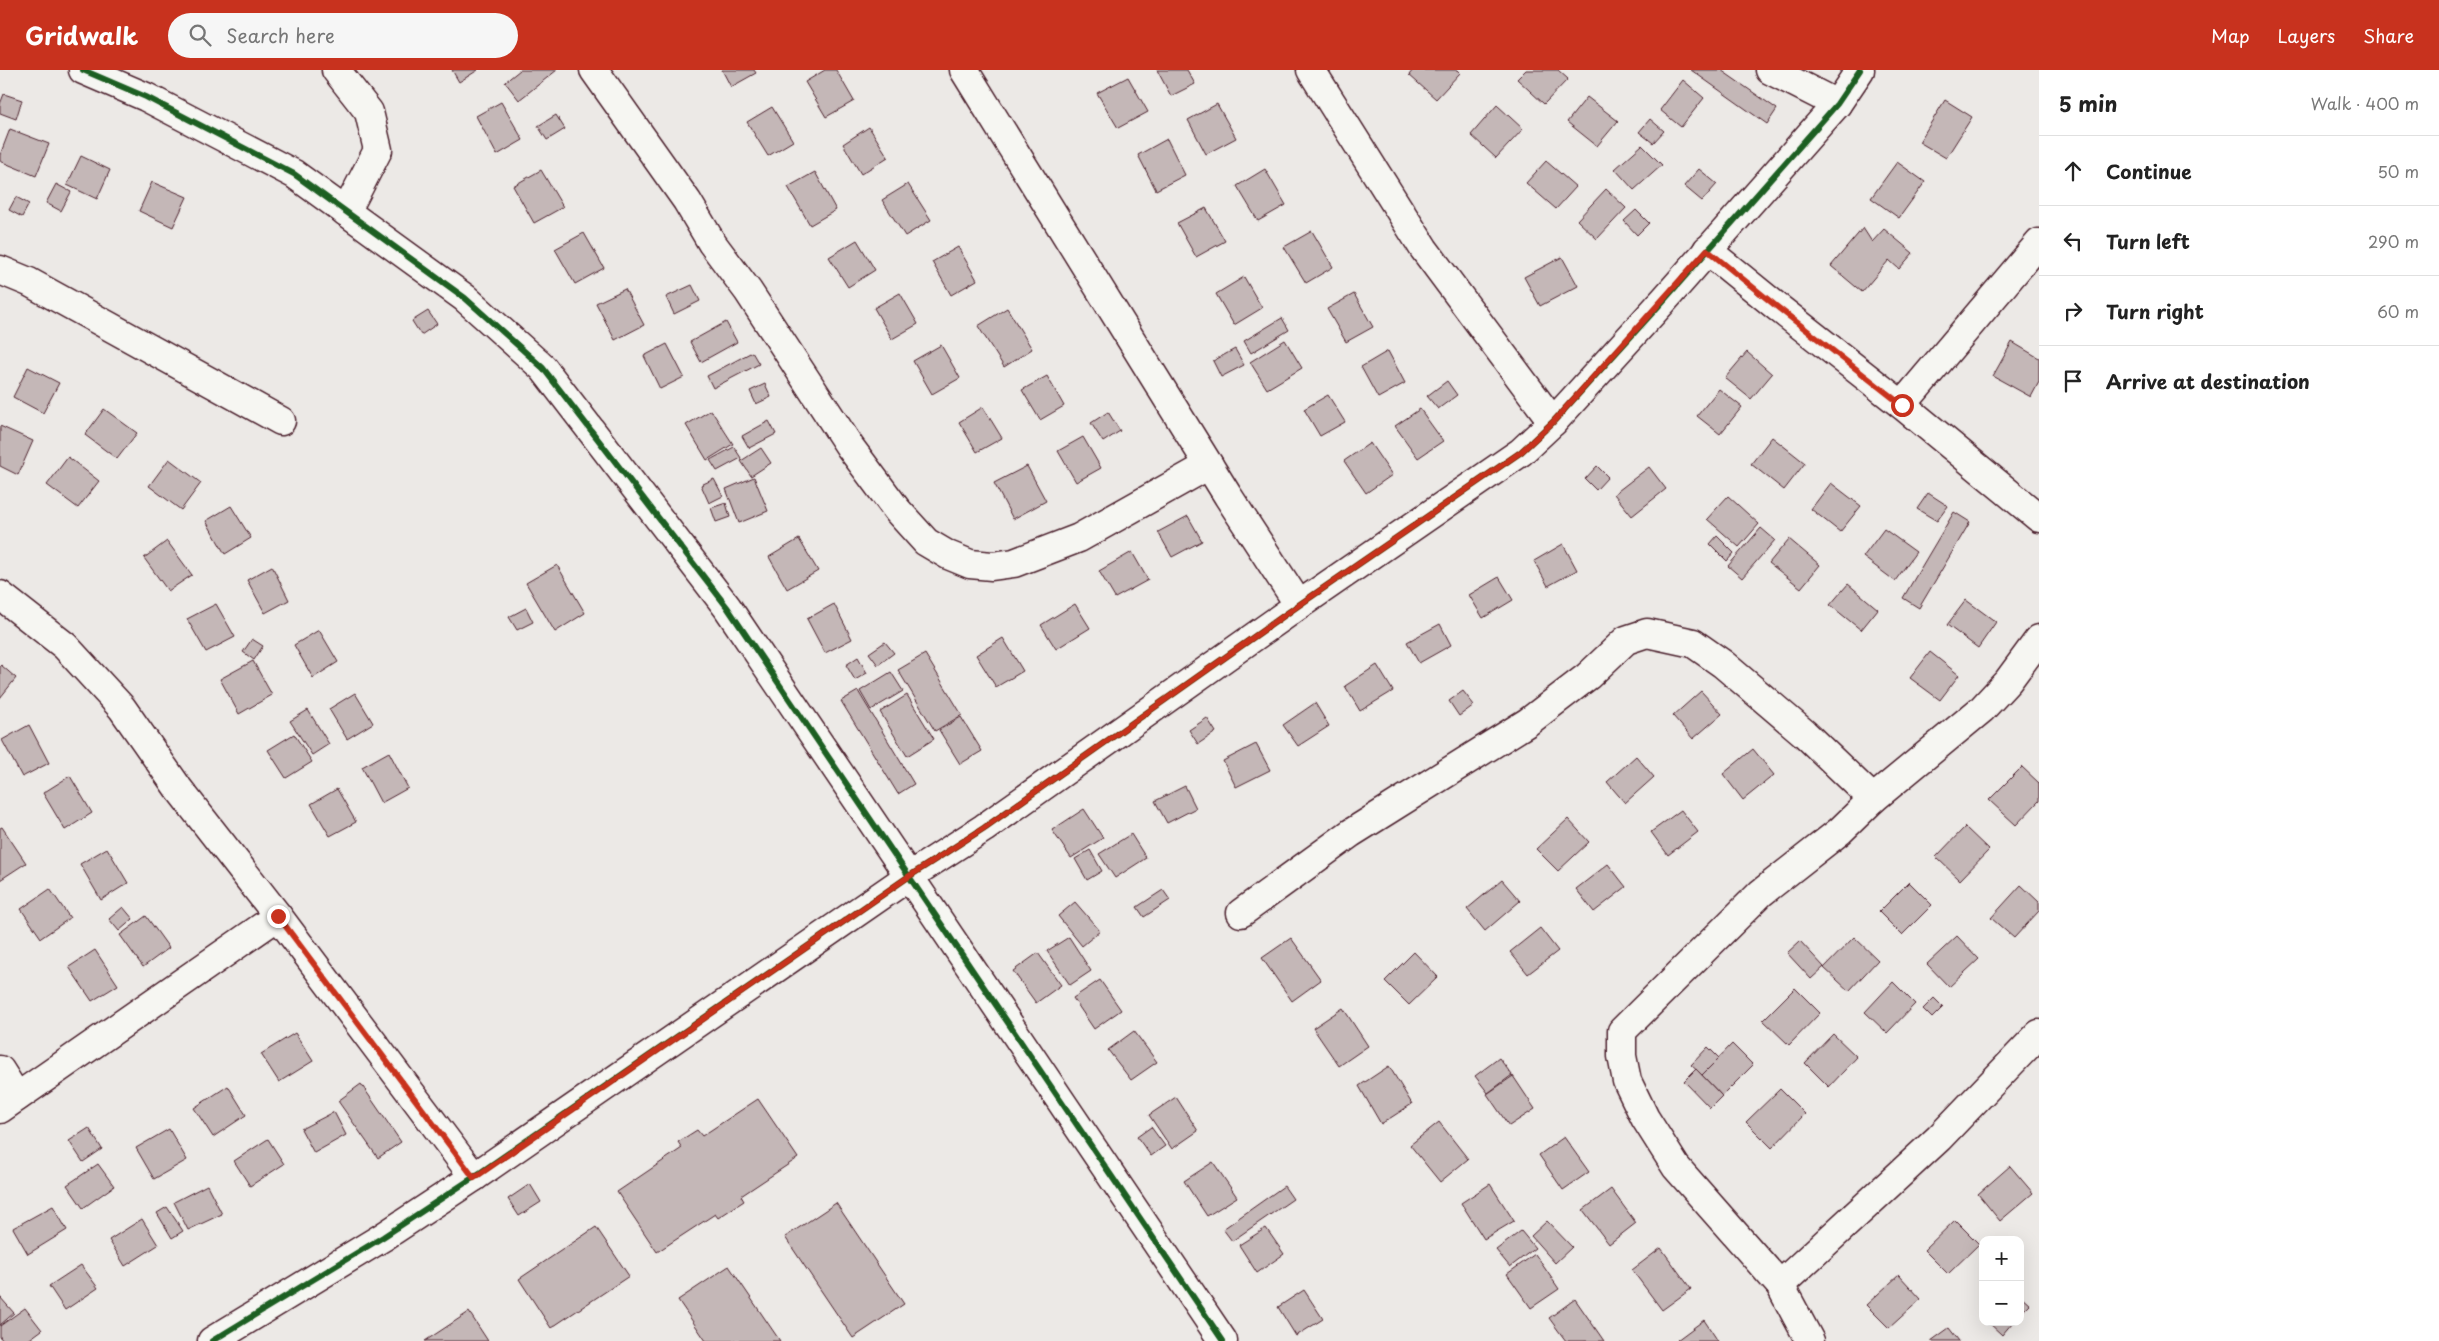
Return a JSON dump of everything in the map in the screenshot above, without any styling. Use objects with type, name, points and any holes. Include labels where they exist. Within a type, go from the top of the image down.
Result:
[{"type":"street","points":[[83,70],[154,102],[286,169],[465,298],[543,368],[727,608],[1222,1341]]},
{"type":"street","points":[[336,70],[369,112],[378,150],[346,212]]},
{"type":"street","points":[[594,70],[687,200],[712,243],[748,292],[850,447],[897,510],[926,542],[948,555],[970,564],[992,566],[1014,563],[1079,538],[1209,465]]},
{"type":"street","points":[[964,70],[1209,465],[1299,605]]},
{"type":"street","points":[[1311,70],[1424,249],[1553,422]]},
{"type":"street","points":[[1770,70],[1837,104]]},
{"type":"street","points":[[212,1341],[383,1237],[474,1178],[908,877],[992,822],[1299,605],[1521,452],[1553,422],[1837,104],[1860,70]]},
{"type":"street","points":[[1902,405],[2039,243]]},
{"type":"street","points":[[1707,250],[1902,405],[2039,518]]},
{"type":"street","points":[[0,270],[29,282],[281,421]]},
{"type":"street","points":[[0,595],[65,646],[122,708],[178,788],[278,916],[474,1178]]},
{"type":"street","points":[[1241,913],[1351,833],[1528,722],[1588,676],[1626,640],[1647,633],[1693,643],[1724,664],[1804,733],[1873,799]]},
{"type":"street","points":[[1810,1341],[1780,1286],[1676,1167],[1645,1118],[1627,1080],[1622,1056],[1622,1031],[1761,892],[1840,831],[1873,799],[1982,709],[2008,681],[2039,639]]},
{"type":"street","points":[[0,1070],[8,1103],[278,916]]},
{"type":"street","points":[[1780,1286],[1939,1138],[2039,1034]]},
{"type":"building","points":[[452,70],[478,70],[459,82]]},
{"type":"building","points":[[520,70],[557,70],[519,100],[505,82]]},
{"type":"building","points":[[722,70],[754,70],[756,73],[731,87]]},
{"type":"building","points":[[825,70],[836,70],[854,101],[826,117],[805,82]]},
{"type":"building","points":[[1157,70],[1187,70],[1195,84],[1171,96]]},
{"type":"building","points":[[1413,70],[1457,70],[1460,73],[1436,99],[1409,75]]},
{"type":"building","points":[[1526,70],[1558,70],[1568,79],[1544,104],[1517,79]]},
{"type":"building","points":[[1691,70],[1721,70],[1777,109],[1767,124]]},
{"type":"building","points":[[1128,77],[1148,112],[1118,128],[1097,93]]},
{"type":"building","points":[[1683,80],[1704,98],[1681,127],[1660,110]]},
{"type":"building","points":[[4,94],[22,100],[16,119],[0,113],[0,104]]},
{"type":"building","points":[[1587,97],[1618,121],[1597,146],[1567,122]]},
{"type":"building","points":[[1945,100],[1972,117],[1946,158],[1919,142]]},
{"type":"building","points":[[501,102],[523,140],[497,155],[476,116]]},
{"type":"building","points":[[1217,104],[1236,138],[1206,154],[1188,120]]},
{"type":"building","points":[[1497,105],[1523,129],[1496,158],[1471,135]]},
{"type":"building","points":[[772,107],[793,141],[768,156],[747,122]]},
{"type":"building","points":[[556,115],[565,129],[547,140],[538,126]]},
{"type":"building","points":[[1650,119],[1664,131],[1653,143],[1639,132]]},
{"type":"building","points":[[869,127],[888,157],[861,174],[843,144]]},
{"type":"building","points":[[10,129],[49,144],[36,176],[0,161],[0,155]]},
{"type":"building","points":[[1167,139],[1185,175],[1156,190],[1138,155]]},
{"type":"building","points":[[1642,145],[1662,165],[1634,190],[1615,169]]},
{"type":"building","points":[[81,156],[110,170],[97,199],[67,185]]},
{"type":"building","points":[[1546,161],[1576,187],[1556,209],[1526,183]]},
{"type":"building","points":[[1897,162],[1925,182],[1899,218],[1871,198]]},
{"type":"building","points":[[1265,169],[1286,205],[1258,221],[1237,186]]},
{"type":"building","points":[[1699,169],[1717,184],[1702,201],[1684,186]]},
{"type":"building","points":[[541,170],[563,207],[534,223],[513,186]]},
{"type":"building","points":[[815,172],[836,210],[810,225],[788,187]]},
{"type":"building","points":[[152,182],[187,197],[173,227],[139,211]]},
{"type":"building","points":[[56,184],[71,192],[61,211],[46,203]]},
{"type":"building","points":[[908,184],[931,220],[905,236],[882,200]]},
{"type":"building","points":[[1606,189],[1626,208],[1597,239],[1577,220]]},
{"type":"building","points":[[16,197],[29,204],[22,217],[9,210]]},
{"type":"building","points":[[1206,208],[1225,241],[1196,257],[1177,223]]},
{"type":"building","points":[[1636,210],[1649,223],[1637,235],[1624,221]]},
{"type":"building","points":[[1863,228],[1872,242],[1884,229],[1913,253],[1899,269],[1889,260],[1862,292],[1831,266]]},
{"type":"building","points":[[1312,231],[1333,267],[1306,283],[1284,247]]},
{"type":"building","points":[[584,233],[604,268],[575,284],[555,249]]},
{"type":"building","points":[[857,240],[875,270],[848,287],[829,257]]},
{"type":"building","points":[[958,247],[977,280],[951,295],[932,262]]},
{"type":"building","points":[[1562,257],[1578,286],[1540,306],[1524,277]]},
{"type":"building","points":[[1244,277],[1262,308],[1234,325],[1216,294]]},
{"type":"building","points":[[692,285],[700,301],[674,314],[666,297]]},
{"type":"building","points":[[625,289],[644,325],[615,340],[596,303]]},
{"type":"building","points":[[900,293],[918,324],[892,339],[874,308]]},
{"type":"building","points":[[1354,294],[1373,327],[1346,342],[1327,309]]},
{"type":"building","points":[[1007,308],[1032,349],[1004,367],[978,326]]},
{"type":"building","points":[[428,311],[437,324],[421,335],[412,321]]},
{"type":"building","points":[[1282,318],[1289,330],[1251,353],[1244,341]]},
{"type":"building","points":[[726,322],[737,342],[701,362],[690,342]]},
{"type":"building","points":[[1285,340],[1302,368],[1267,389],[1250,362]]},
{"type":"building","points":[[2012,342],[2039,358],[2039,382],[2031,397],[1993,376]]},
{"type":"building","points":[[667,344],[684,377],[660,389],[644,356]]},
{"type":"building","points":[[941,345],[960,378],[932,394],[913,361]]},
{"type":"building","points":[[1235,349],[1244,365],[1221,377],[1213,361]]},
{"type":"building","points":[[1388,351],[1405,383],[1378,398],[1361,367]]},
{"type":"building","points":[[752,352],[759,364],[713,388],[707,376]]},
{"type":"building","points":[[1747,352],[1772,374],[1751,399],[1725,378]]},
{"type":"building","points":[[28,367],[59,383],[43,413],[13,397]]},
{"type":"building","points":[[1047,376],[1064,406],[1040,420],[1022,390]]},
{"type":"building","points":[[1447,381],[1457,395],[1438,409],[1427,396]]},
{"type":"building","points":[[765,384],[771,397],[756,404],[750,391]]},
{"type":"building","points":[[1719,389],[1742,407],[1720,434],[1697,416]]},
{"type":"building","points":[[1328,395],[1345,422],[1320,436],[1304,409]]},
{"type":"building","points":[[983,407],[1002,438],[977,452],[959,422]]},
{"type":"building","points":[[104,409],[137,433],[117,459],[85,435]]},
{"type":"building","points":[[1420,409],[1443,441],[1418,458],[1395,426]]},
{"type":"building","points":[[711,410],[733,444],[707,460],[686,425]]},
{"type":"building","points":[[1108,412],[1120,431],[1103,442],[1091,423]]},
{"type":"building","points":[[769,421],[776,434],[749,448],[742,436]]},
{"type":"building","points":[[0,426],[33,441],[18,475],[0,466]]},
{"type":"building","points":[[1083,437],[1101,468],[1076,482],[1058,451]]},
{"type":"building","points":[[1772,437],[1805,463],[1784,490],[1751,464]]},
{"type":"building","points":[[1370,443],[1392,475],[1366,493],[1344,461]]},
{"type":"building","points":[[734,447],[741,458],[717,471],[710,460]]},
{"type":"building","points":[[761,448],[771,463],[751,476],[741,461]]},
{"type":"building","points":[[68,457],[99,481],[78,508],[47,485]]},
{"type":"building","points":[[169,459],[201,483],[181,510],[149,486]]},
{"type":"building","points":[[1027,466],[1046,501],[1013,519],[994,483]]},
{"type":"building","points":[[1597,466],[1608,477],[1596,490],[1585,479]]},
{"type":"building","points":[[1649,467],[1666,489],[1632,516],[1614,494]]},
{"type":"building","points":[[754,477],[768,511],[739,523],[726,489]]},
{"type":"building","points":[[714,479],[723,496],[709,503],[701,485]]},
{"type":"building","points":[[1831,483],[1861,506],[1840,532],[1811,509]]},
{"type":"building","points":[[1928,493],[1948,506],[1937,521],[1917,509]]},
{"type":"building","points":[[1728,496],[1759,524],[1739,547],[1707,519]]},
{"type":"building","points":[[726,503],[730,517],[716,522],[711,508]]},
{"type":"building","points":[[231,506],[251,538],[225,554],[206,521]]},
{"type":"building","points":[[1954,512],[1970,522],[1919,608],[1903,598]]},
{"type":"building","points":[[1188,516],[1202,541],[1172,557],[1158,532]]},
{"type":"building","points":[[1761,528],[1775,540],[1742,578],[1728,566]]},
{"type":"building","points":[[1884,529],[1916,552],[1895,581],[1863,557]]},
{"type":"building","points":[[1717,536],[1734,553],[1727,561],[1710,544]]},
{"type":"building","points":[[799,539],[818,571],[787,589],[769,557]]},
{"type":"building","points":[[1789,539],[1820,565],[1801,588],[1769,563]]},
{"type":"building","points":[[167,541],[192,575],[168,591],[144,558]]},
{"type":"building","points":[[1563,544],[1577,570],[1548,586],[1534,561]]},
{"type":"building","points":[[1132,552],[1148,580],[1115,598],[1099,571]]},
{"type":"building","points":[[557,565],[585,613],[555,632],[526,583]]},
{"type":"building","points":[[272,566],[289,600],[265,613],[247,580]]},
{"type":"building","points":[[1499,577],[1513,600],[1483,618],[1469,595]]},
{"type":"building","points":[[1848,584],[1878,609],[1861,630],[1830,605]]},
{"type":"building","points":[[1966,600],[1996,622],[1978,648],[1947,625]]},
{"type":"building","points":[[216,604],[235,637],[206,652],[187,619]]},
{"type":"building","points":[[834,604],[852,639],[825,653],[807,619]]},
{"type":"building","points":[[1075,604],[1090,628],[1056,649],[1041,625]]},
{"type":"building","points":[[526,608],[533,622],[517,630],[509,617]]},
{"type":"building","points":[[1440,624],[1451,645],[1419,663],[1407,642]]},
{"type":"building","points":[[319,630],[338,662],[313,678],[294,645]]},
{"type":"building","points":[[1003,638],[1023,671],[996,687],[976,655]]},
{"type":"building","points":[[252,639],[263,646],[254,660],[243,652]]},
{"type":"building","points":[[885,642],[894,653],[878,665],[869,653]]},
{"type":"building","points":[[1930,652],[1959,675],[1940,700],[1910,678]]},
{"type":"building","points":[[925,654],[962,715],[935,731],[898,670]]},
{"type":"building","points":[[858,657],[867,673],[855,680],[846,665]]},
{"type":"building","points":[[253,661],[272,695],[239,714],[220,679]]},
{"type":"building","points":[[1,665],[16,678],[0,698],[0,667]]},
{"type":"building","points":[[1377,665],[1393,691],[1360,711],[1345,686]]},
{"type":"building","points":[[891,672],[903,691],[871,710],[860,691]]},
{"type":"building","points":[[858,691],[914,784],[898,794],[841,701]]},
{"type":"building","points":[[1463,691],[1474,705],[1459,716],[1449,701]]},
{"type":"building","points":[[1701,691],[1722,714],[1693,739],[1673,716]]},
{"type":"building","points":[[355,693],[373,723],[347,739],[329,709]]},
{"type":"building","points":[[907,695],[934,739],[907,756],[880,712]]},
{"type":"building","points":[[1315,703],[1329,726],[1298,746],[1283,725]]},
{"type":"building","points":[[308,710],[329,744],[312,755],[290,721]]},
{"type":"building","points":[[961,717],[982,751],[960,764],[939,730]]},
{"type":"building","points":[[1207,718],[1216,732],[1198,744],[1189,730]]},
{"type":"building","points":[[29,725],[49,763],[22,777],[2,740]]},
{"type":"building","points":[[294,734],[312,762],[286,778],[268,750]]},
{"type":"building","points":[[1256,744],[1270,770],[1236,787],[1223,761]]},
{"type":"building","points":[[1753,749],[1774,775],[1743,800],[1723,774]]},
{"type":"building","points":[[389,752],[408,788],[381,803],[362,767]]},
{"type":"building","points":[[1636,756],[1654,777],[1625,803],[1607,782]]},
{"type":"building","points":[[2022,767],[2039,783],[2039,801],[2016,825],[1989,800]]},
{"type":"building","points":[[70,776],[92,813],[65,830],[43,793]]},
{"type":"building","points":[[1185,786],[1196,808],[1167,823],[1155,801]]},
{"type":"building","points":[[337,789],[356,822],[330,836],[311,804]]},
{"type":"building","points":[[1084,809],[1103,838],[1071,858],[1052,830]]},
{"type":"building","points":[[1681,810],[1698,832],[1668,855],[1651,832]]},
{"type":"building","points":[[1568,819],[1589,842],[1558,871],[1536,849]]},
{"type":"building","points":[[2,827],[26,863],[0,880],[0,828]]},
{"type":"building","points":[[1965,827],[1989,850],[1960,880],[1936,857]]},
{"type":"building","points":[[1131,834],[1146,858],[1115,878],[1099,854]]},
{"type":"building","points":[[107,848],[128,883],[101,900],[80,864]]},
{"type":"building","points":[[1090,850],[1102,871],[1087,880],[1075,859]]},
{"type":"building","points":[[1608,864],[1626,887],[1594,912],[1576,889]]},
{"type":"building","points":[[1502,880],[1520,901],[1485,931],[1467,909]]},
{"type":"building","points":[[1909,882],[1932,905],[1902,935],[1879,912]]},
{"type":"building","points":[[2021,885],[2039,902],[2039,911],[2014,938],[1991,918]]},
{"type":"building","points":[[50,889],[70,918],[41,938],[21,909]]},
{"type":"building","points":[[1163,890],[1170,900],[1144,917],[1137,907]]},
{"type":"building","points":[[1075,902],[1100,931],[1082,946],[1058,916]]},
{"type":"building","points":[[123,907],[133,919],[119,931],[109,919]]},
{"type":"building","points":[[146,916],[169,948],[143,967],[120,935]]},
{"type":"building","points":[[1540,928],[1558,951],[1528,974],[1510,952]]},
{"type":"building","points":[[1957,936],[1979,959],[1949,987],[1927,964]]},
{"type":"building","points":[[1069,937],[1091,971],[1070,985],[1047,951]]},
{"type":"building","points":[[1854,937],[1878,960],[1849,991],[1824,968]]},
{"type":"building","points":[[1291,938],[1321,980],[1292,1001],[1262,958]]},
{"type":"building","points":[[1800,941],[1824,967],[1811,979],[1787,953]]},
{"type":"building","points":[[95,950],[118,985],[92,1001],[69,967]]},
{"type":"building","points":[[1414,952],[1438,977],[1409,1005],[1385,981]]},
{"type":"building","points":[[1038,953],[1061,985],[1036,1003],[1013,971]]},
{"type":"building","points":[[1100,980],[1121,1010],[1094,1029],[1073,998]]},
{"type":"building","points":[[1893,982],[1915,1004],[1887,1033],[1865,1012]]},
{"type":"building","points":[[1795,988],[1820,1013],[1789,1045],[1763,1020]]},
{"type":"building","points":[[1934,998],[1943,1007],[1932,1018],[1923,1009]]},
{"type":"building","points":[[1343,1008],[1368,1046],[1339,1066],[1313,1028]]},
{"type":"building","points":[[1134,1031],[1157,1062],[1131,1080],[1108,1050]]},
{"type":"building","points":[[295,1033],[313,1061],[279,1082],[261,1054]]},
{"type":"building","points":[[1833,1034],[1857,1057],[1829,1087],[1805,1063]]},
{"type":"building","points":[[1732,1044],[1753,1065],[1722,1096],[1702,1075]]},
{"type":"building","points":[[1708,1047],[1719,1058],[1702,1075],[1691,1065]]},
{"type":"building","points":[[1499,1058],[1512,1075],[1488,1093],[1475,1076]]},
{"type":"building","points":[[1389,1066],[1412,1104],[1381,1124],[1359,1086]]},
{"type":"building","points":[[1696,1069],[1722,1096],[1710,1108],[1684,1081]]},
{"type":"building","points":[[1513,1076],[1535,1109],[1509,1126],[1487,1094]]},
{"type":"building","points":[[361,1084],[401,1142],[378,1158],[338,1101]]},
{"type":"building","points":[[228,1086],[246,1115],[213,1137],[194,1108]]},
{"type":"building","points":[[1780,1089],[1805,1114],[1772,1148],[1746,1122]]},
{"type":"building","points":[[1176,1097],[1198,1131],[1172,1149],[1149,1115]]},
{"type":"building","points":[[758,1099],[798,1158],[741,1196],[744,1201],[718,1218],[715,1214],[657,1252],[617,1192],[682,1148],[678,1142],[697,1130],[702,1136]]},
{"type":"building","points":[[334,1112],[346,1135],[314,1153],[301,1129]]},
{"type":"building","points":[[1439,1122],[1468,1159],[1440,1182],[1410,1145]]},
{"type":"building","points":[[1151,1127],[1165,1146],[1151,1156],[1137,1137]]},
{"type":"building","points":[[89,1128],[102,1149],[83,1162],[69,1141]]},
{"type":"building","points":[[169,1129],[187,1160],[154,1179],[136,1148]]},
{"type":"building","points":[[1564,1137],[1589,1172],[1563,1190],[1539,1155]]},
{"type":"building","points":[[268,1139],[284,1164],[250,1186],[234,1161]]},
{"type":"building","points":[[1213,1162],[1237,1197],[1207,1216],[1184,1181]]},
{"type":"building","points":[[98,1164],[114,1186],[83,1208],[67,1185]]},
{"type":"building","points":[[2010,1166],[2033,1193],[2000,1221],[1978,1194]]},
{"type":"building","points":[[530,1184],[541,1202],[519,1216],[508,1199]]},
{"type":"building","points":[[1490,1184],[1514,1221],[1484,1239],[1461,1203]]},
{"type":"building","points":[[207,1185],[222,1214],[188,1230],[174,1202]]},
{"type":"building","points":[[1284,1186],[1293,1199],[1232,1241],[1223,1229]]},
{"type":"building","points":[[1611,1189],[1636,1223],[1609,1244],[1583,1210]]},
{"type":"building","points":[[836,1203],[904,1304],[853,1338],[785,1237]]},
{"type":"building","points":[[53,1206],[67,1230],[28,1254],[13,1228]]},
{"type":"building","points":[[167,1207],[183,1231],[172,1238],[157,1213]]},
{"type":"building","points":[[142,1219],[158,1245],[125,1266],[109,1240]]},
{"type":"building","points":[[1955,1220],[1979,1244],[1948,1274],[1924,1250]]},
{"type":"building","points":[[1547,1221],[1572,1247],[1555,1263],[1531,1236]]},
{"type":"building","points":[[596,1227],[629,1276],[551,1328],[519,1279]]},
{"type":"building","points":[[1266,1228],[1284,1254],[1257,1273],[1239,1245]]},
{"type":"building","points":[[1521,1231],[1535,1248],[1510,1267],[1496,1250]]},
{"type":"building","points":[[1661,1248],[1691,1289],[1662,1310],[1632,1270]]},
{"type":"building","points":[[1535,1254],[1559,1289],[1531,1308],[1507,1274]]},
{"type":"building","points":[[81,1265],[98,1288],[65,1310],[49,1286]]},
{"type":"building","points":[[729,1266],[780,1341],[706,1341],[678,1300]]},
{"type":"building","points":[[1899,1275],[1921,1299],[1889,1328],[1866,1305]]},
{"type":"building","points":[[1304,1290],[1323,1319],[1296,1336],[1278,1307]]},
{"type":"building","points":[[0,1297],[14,1313],[0,1325]]},
{"type":"building","points":[[1575,1299],[1604,1341],[1566,1341],[1549,1318]]},
{"type":"building","points":[[2024,1299],[2030,1304],[2024,1310]]},
{"type":"building","points":[[25,1308],[42,1330],[27,1341],[3,1341],[0,1337],[0,1326]]},
{"type":"building","points":[[469,1312],[488,1341],[425,1341]]},
{"type":"building","points":[[1704,1320],[1718,1341],[1677,1340]]},
{"type":"building","points":[[1992,1326],[2010,1326],[2002,1335]]},
{"type":"building","points":[[1949,1328],[1959,1341],[1931,1341]]},
{"type":"cycle path","points":[[83,70],[146,97],[294,174],[465,298],[543,368],[727,607],[1223,1341]]},
{"type":"cycle path","points":[[212,1341],[383,1237],[474,1177],[908,877],[984,828],[1299,605],[1521,452],[1553,422],[1665,299],[1837,104],[1860,70]]},
{"type":"route","points":[[278,916],[474,1178],[908,877],[984,828],[1299,605],[1521,452],[1553,422],[1665,300],[1707,250],[1902,405]]}]
